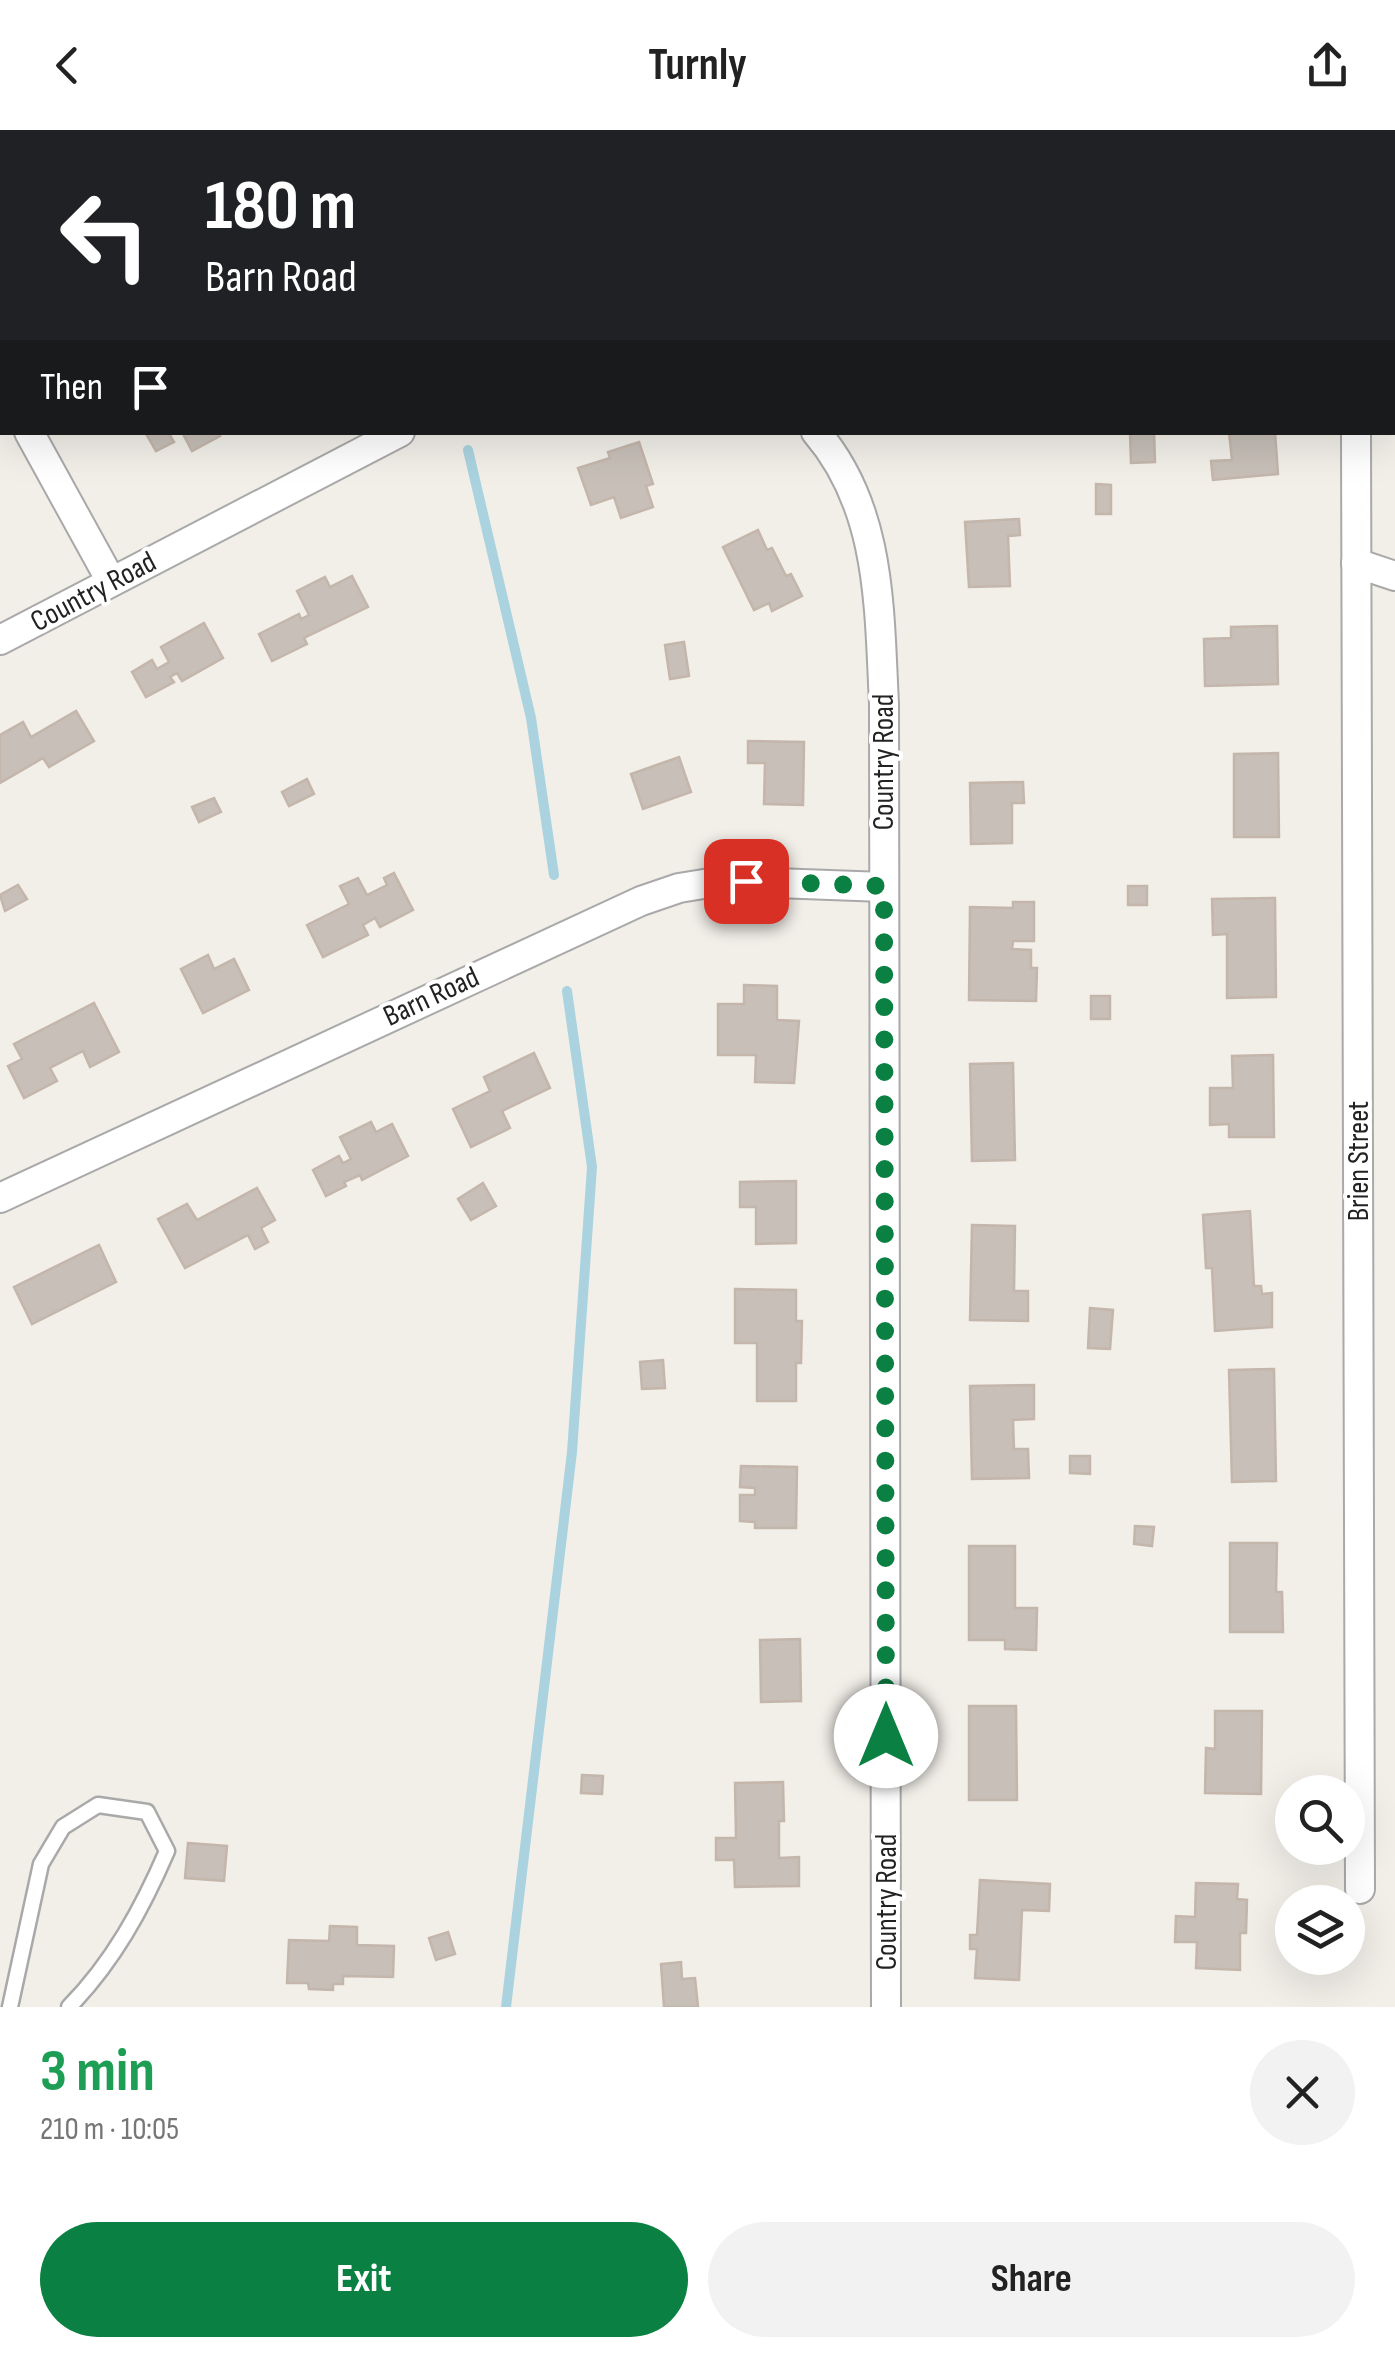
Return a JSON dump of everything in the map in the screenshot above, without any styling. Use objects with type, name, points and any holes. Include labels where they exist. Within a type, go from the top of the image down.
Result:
[{"type":"street","points":[[31,435],[112,581]]},
{"type":"street","name":"Country Road","points":[[0,640],[394,435]]},
{"type":"street","name":"Country Road","points":[[818,435],[852,484],[872,550],[884,704],[886,2007]]},
{"type":"street","name":"Brien Street","points":[[1356,435],[1360,1885]]},
{"type":"street","points":[[1356,563],[1395,576]]},
{"type":"street","name":"Barn Road","points":[[0,1198],[641,901],[679,888],[722,882],[884,886]]},
{"type":"lane","points":[[10,2007],[41,1864],[63,1827],[98,1805],[148,1812],[167,1851],[142,1908],[97,1978],[69,2007]]},
{"type":"building","points":[[147,435],[170,435],[174,442],[156,451]]},
{"type":"building","points":[[184,435],[220,435],[220,436],[192,451]]},
{"type":"building","points":[[1130,435],[1154,435],[1155,462],[1131,463]]},
{"type":"building","points":[[1229,435],[1275,435],[1278,474],[1213,480],[1211,461],[1232,460]]},
{"type":"building","points":[[639,442],[653,484],[646,486],[653,507],[621,518],[614,497],[591,505],[578,468],[610,458],[608,452]]},
{"type":"building","points":[[1096,484],[1111,485],[1111,514],[1096,514]]},
{"type":"building","points":[[1019,519],[1020,535],[1008,536],[1010,586],[969,587],[965,522]]},
{"type":"building","points":[[758,530],[767,550],[772,548],[802,596],[772,611],[769,603],[754,610],[723,547]]},
{"type":"building","points":[[352,576],[368,607],[304,638],[307,644],[272,661],[259,634],[299,614],[301,619],[309,615],[297,591],[325,577],[330,587]]},
{"type":"building","points":[[204,623],[223,658],[182,681],[177,673],[170,677],[174,682],[146,697],[132,672],[152,660],[157,669],[169,662],[161,647]]},
{"type":"building","points":[[1277,626],[1278,684],[1205,686],[1204,639],[1231,638],[1231,627]]},
{"type":"building","points":[[684,642],[689,676],[670,679],[665,645]]},
{"type":"building","points":[[76,711],[94,741],[49,767],[43,758],[0,783],[0,735],[23,722],[31,737]]},
{"type":"building","points":[[748,741],[804,742],[803,805],[764,804],[765,763],[748,763]]},
{"type":"building","points":[[1278,753],[1279,837],[1234,837],[1234,754]]},
{"type":"building","points":[[679,757],[691,792],[643,809],[631,774]]},
{"type":"building","points":[[307,779],[314,794],[289,806],[282,792]]},
{"type":"building","points":[[1023,782],[1024,803],[1012,803],[1012,843],[971,844],[970,783]]},
{"type":"building","points":[[214,798],[221,812],[199,822],[192,807]]},
{"type":"building","points":[[394,873],[413,910],[380,927],[375,918],[363,925],[368,935],[323,957],[307,925],[349,904],[340,886],[358,878],[367,895],[387,885],[384,878]]},
{"type":"building","points":[[18,885],[27,899],[5,911],[0,895]]},
{"type":"building","points":[[1128,886],[1147,886],[1147,905],[1128,905]]},
{"type":"building","points":[[1275,898],[1276,997],[1227,998],[1227,934],[1213,935],[1212,899]]},
{"type":"building","points":[[1013,902],[1034,902],[1034,941],[1013,941],[1012,949],[1031,950],[1031,968],[1037,968],[1036,1001],[969,1000],[970,907],[1013,908]]},
{"type":"building","points":[[208,955],[214,969],[234,959],[249,990],[203,1013],[181,969]]},
{"type":"building","points":[[744,985],[777,986],[777,1020],[799,1021],[794,1083],[755,1082],[756,1055],[718,1055],[718,1004],[744,1004]]},
{"type":"building","points":[[1091,996],[1110,996],[1110,1019],[1091,1019]]},
{"type":"building","points":[[94,1003],[119,1052],[90,1067],[83,1051],[50,1068],[57,1081],[24,1098],[8,1066],[22,1059],[14,1044]]},
{"type":"building","points":[[534,1053],[550,1088],[502,1111],[510,1128],[471,1147],[453,1109],[490,1091],[484,1077]]},
{"type":"building","points":[[1273,1055],[1274,1137],[1229,1137],[1229,1124],[1210,1125],[1210,1088],[1233,1088],[1232,1056]]},
{"type":"building","points":[[1013,1063],[1015,1160],[972,1161],[970,1064]]},
{"type":"building","points":[[371,1122],[376,1132],[392,1124],[408,1156],[362,1180],[360,1175],[344,1182],[346,1186],[326,1196],[313,1170],[339,1156],[343,1163],[351,1159],[340,1137]]},
{"type":"building","points":[[796,1181],[796,1243],[756,1244],[756,1207],[740,1207],[740,1182]]},
{"type":"building","points":[[483,1183],[496,1206],[471,1220],[458,1199]]},
{"type":"building","points":[[257,1188],[275,1220],[261,1228],[268,1242],[255,1249],[248,1235],[185,1268],[158,1219],[187,1204],[197,1220]]},
{"type":"building","points":[[1250,1211],[1254,1286],[1261,1286],[1262,1294],[1272,1293],[1272,1327],[1215,1331],[1212,1268],[1206,1268],[1203,1215]]},
{"type":"building","points":[[972,1225],[1015,1226],[1014,1291],[1028,1291],[1028,1321],[970,1320]]},
{"type":"building","points":[[99,1245],[116,1282],[32,1324],[14,1287]]},
{"type":"building","points":[[735,1289],[796,1290],[796,1321],[802,1321],[796,1401],[757,1401],[757,1343],[735,1343]]},
{"type":"building","points":[[1090,1308],[1113,1310],[1110,1349],[1088,1348]]},
{"type":"building","points":[[663,1360],[665,1388],[642,1389],[640,1362]]},
{"type":"building","points":[[1274,1369],[1276,1481],[1232,1482],[1229,1370]]},
{"type":"building","points":[[1034,1385],[1034,1419],[1013,1420],[1014,1449],[1028,1449],[1029,1478],[972,1479],[970,1386]]},
{"type":"building","points":[[1070,1456],[1090,1456],[1090,1474],[1070,1473]]},
{"type":"building","points":[[741,1466],[797,1467],[796,1528],[755,1528],[755,1522],[740,1521],[740,1495],[755,1495],[755,1488],[740,1487]]},
{"type":"building","points":[[1135,1526],[1154,1527],[1152,1546],[1134,1544]]},
{"type":"building","points":[[1230,1543],[1277,1543],[1276,1592],[1282,1592],[1283,1632],[1230,1632]]},
{"type":"building","points":[[969,1546],[1015,1546],[1015,1608],[1037,1608],[1036,1650],[1005,1649],[1005,1640],[969,1640]]},
{"type":"building","points":[[800,1639],[801,1701],[761,1702],[760,1640]]},
{"type":"building","points":[[969,1706],[1016,1706],[1017,1800],[969,1800]]},
{"type":"building","points":[[1215,1711],[1262,1711],[1261,1794],[1205,1793],[1206,1748],[1215,1749]]},
{"type":"building","points":[[582,1775],[603,1776],[602,1794],[581,1793]]},
{"type":"building","points":[[783,1782],[784,1821],[779,1821],[779,1858],[799,1857],[799,1886],[735,1887],[734,1860],[716,1860],[716,1838],[736,1838],[735,1783]]},
{"type":"building","points":[[188,1843],[227,1846],[224,1881],[185,1878]]},
{"type":"building","points":[[980,1880],[1050,1884],[1049,1911],[1022,1910],[1019,1980],[975,1978],[977,1949],[970,1949],[970,1935],[977,1935]]},
{"type":"building","points":[[1196,1883],[1238,1884],[1237,1899],[1247,1900],[1246,1933],[1240,1933],[1240,1970],[1196,1968],[1197,1942],[1175,1942],[1176,1916],[1195,1917]]},
{"type":"building","points":[[330,1926],[357,1927],[357,1945],[394,1946],[393,1977],[343,1976],[343,1984],[333,1984],[333,1990],[309,1989],[308,1983],[287,1983],[289,1940],[329,1941]]},
{"type":"building","points":[[448,1932],[455,1954],[436,1960],[429,1938]]},
{"type":"building","points":[[681,1962],[682,1979],[695,1978],[698,2007],[664,2007],[661,1964]]},
{"type":"waterway","points":[[468,450],[531,718],[554,875]]},
{"type":"waterway","points":[[506,2007],[572,1452],[592,1167],[567,991]]},
{"type":"route","points":[[746,881],[884,886],[886,1736]]}]
